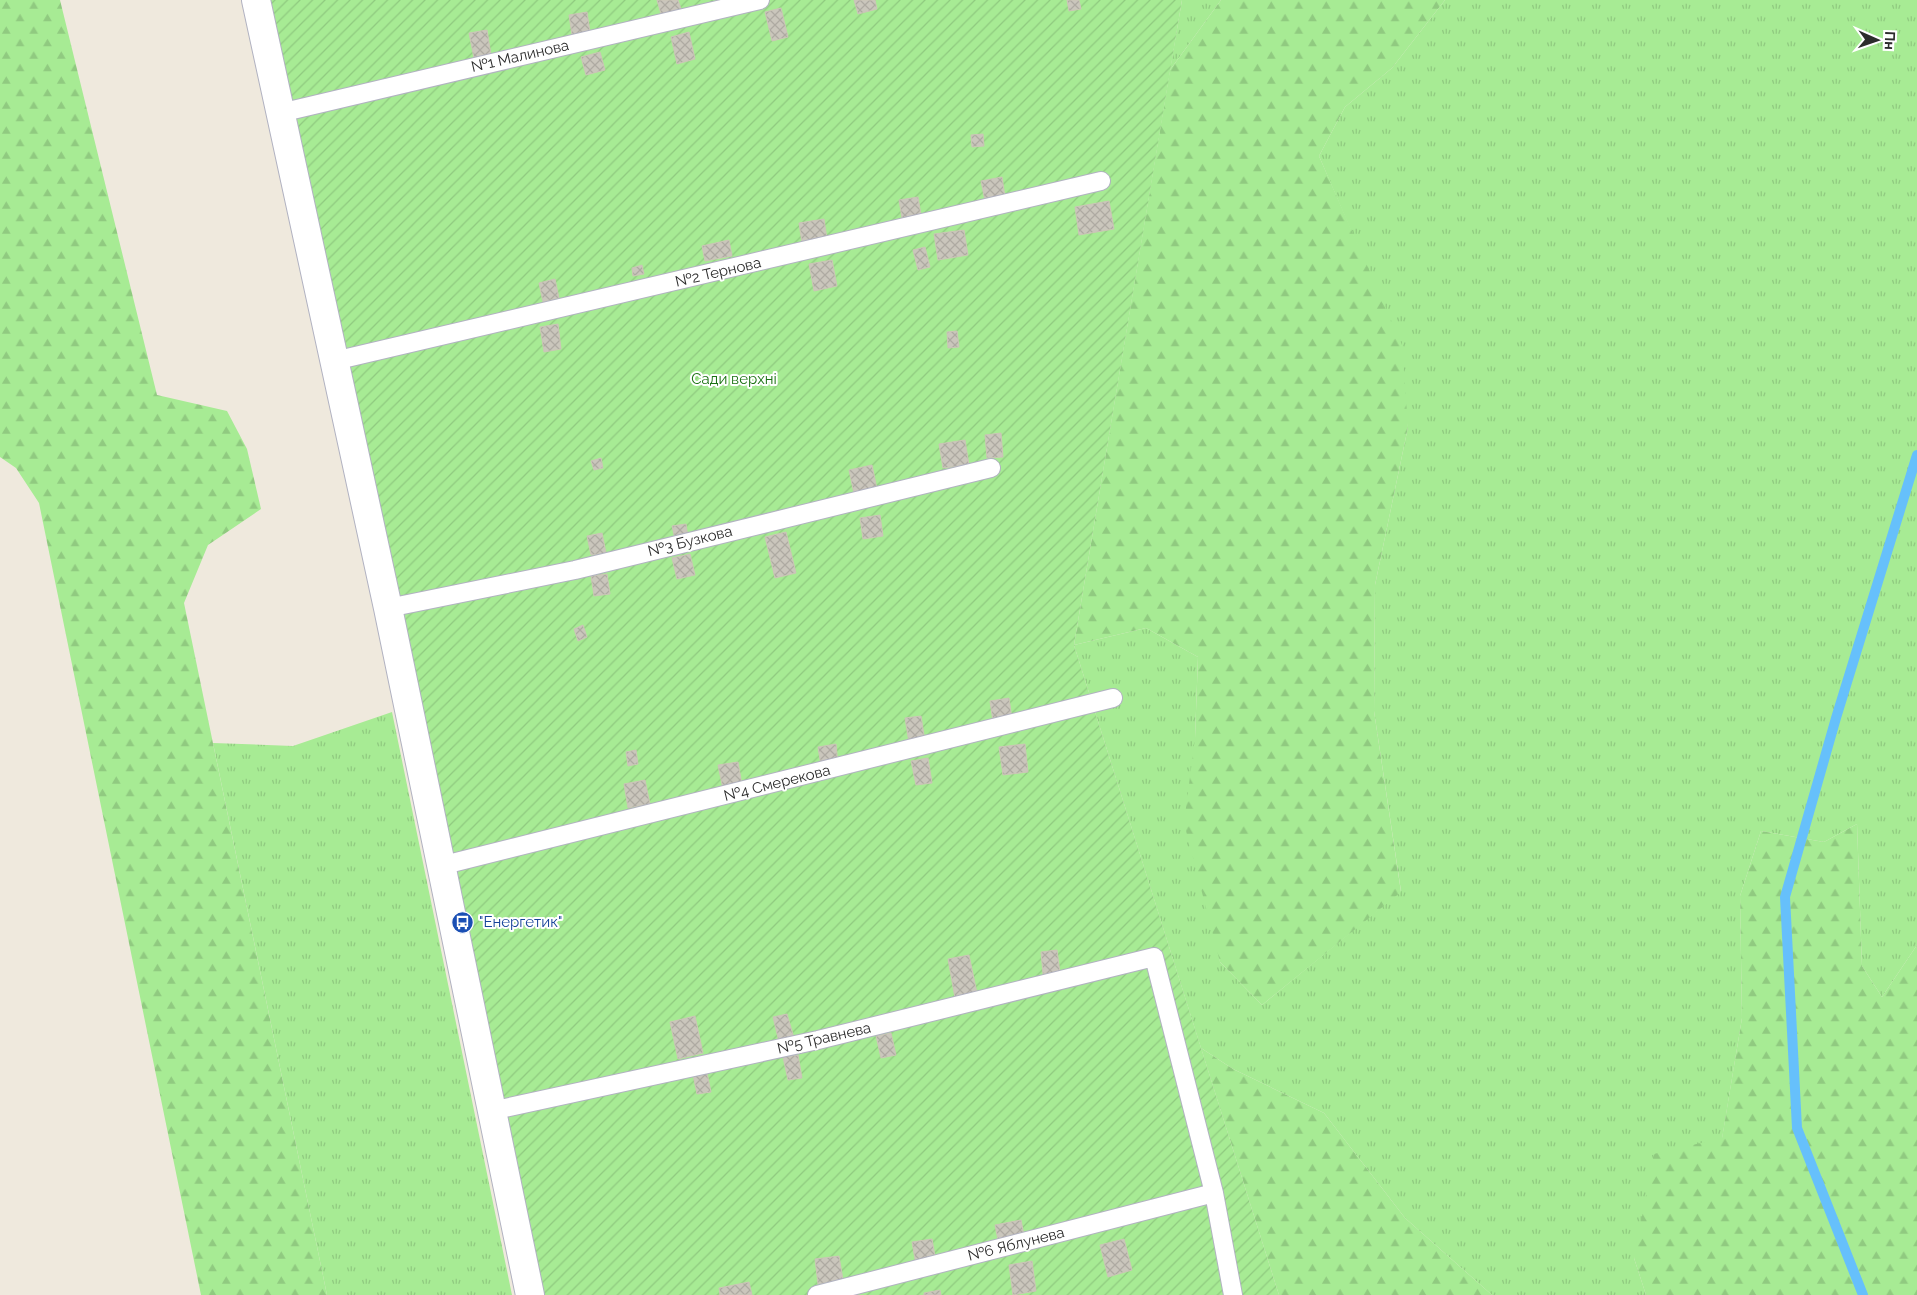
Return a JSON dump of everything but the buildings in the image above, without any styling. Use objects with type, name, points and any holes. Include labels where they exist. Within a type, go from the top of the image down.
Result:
[{"type":"street","points":[[256,0],[388,608],[530,1295]]},
{"type":"lane","name":"№1 Малинова","points":[[280,113],[760,0]]},
{"type":"lane","name":"№2 Тернова","points":[[334,361],[1101,181]]},
{"type":"lane","name":"№3 Бузкова","points":[[388,608],[575,570],[991,468]]},
{"type":"lane","name":"№4 Смерекова","points":[[440,866],[1113,698]]},
{"type":"lane","name":"№5 Травнева","points":[[491,1111],[818,1040],[1154,957],[1214,1192]]},
{"type":"lane","name":"№6 Яблунева","points":[[817,1295],[1214,1192]]},
{"type":"lane","points":[[1214,1192],[1233,1295]]},
{"type":"green space","points":[[0,0],[60,0],[157,395],[227,411],[247,449],[261,509],[208,545],[184,603],[327,1295],[201,1295],[39,503],[16,468],[0,457]]},
{"type":"green space","name":"Сади верхні","points":[[265,0],[1182,0],[1074,645],[1279,1295],[543,1295]]},
{"type":"green space","points":[[1182,0],[1221,0],[1170,70]]},
{"type":"green space","points":[[1221,0],[1445,0],[1392,68],[1345,107],[1319,156],[1402,345],[1408,427],[1375,585],[1374,711],[1401,892],[1262,1005],[1220,962],[1184,823],[1195,738],[1198,657],[1146,628],[1074,645],[1170,70]]},
{"type":"green space","points":[[1445,0],[1917,0],[1917,945],[1882,997],[1862,966],[1857,824],[1824,842],[1761,831],[1740,896],[1742,1018],[1722,1139],[1634,1258],[1646,1295],[1492,1295],[1405,1218],[1324,1113],[1233,1069],[1201,1048],[1074,645],[1146,628],[1198,657],[1195,738],[1220,962],[1262,1005],[1401,891],[1374,711],[1375,585],[1408,427],[1359,249],[1319,156],[1345,107],[1392,68]]},
{"type":"green space","points":[[392,712],[512,1295],[327,1295],[213,743],[293,746]]},
{"type":"green space","points":[[1857,824],[1862,966],[1882,997],[1917,945],[1917,1295],[1646,1295],[1634,1258],[1654,1154],[1722,1138],[1742,1018],[1740,896],[1761,831],[1824,842]]},
{"type":"green space","points":[[1201,1048],[1233,1069],[1324,1113],[1405,1218],[1492,1295],[1279,1295]]},
{"type":"waterway","points":[[1863,1295],[1797,1128],[1785,897],[1836,718],[1917,455]]},
{"type":"place","name":"\"Енергетик\"","points":[[463,922]]}]
